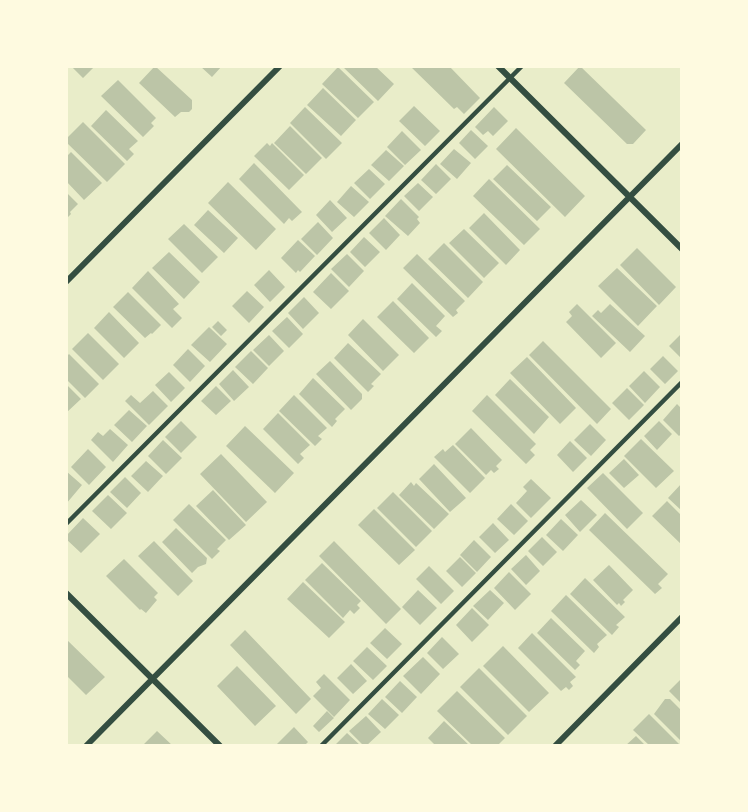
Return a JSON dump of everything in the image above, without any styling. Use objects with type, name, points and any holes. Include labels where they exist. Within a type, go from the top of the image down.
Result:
[{"type":"street","points":[[66,282],[280,66]]},
{"type":"street","points":[[498,66],[682,249]]},
{"type":"street","points":[[86,746],[682,144]]},
{"type":"street","points":[[66,593],[220,746]]},
{"type":"street","points":[[555,746],[682,617]]},
{"type":"lane","points":[[66,524],[522,66]]},
{"type":"lane","points":[[321,746],[682,382]]},
{"type":"building","points":[[71,66],[95,66],[83,78]]},
{"type":"building","points":[[155,66],[192,100],[192,109],[189,112],[181,112],[175,117],[139,83]]},
{"type":"building","points":[[200,66],[222,66],[212,77]]},
{"type":"building","points":[[342,66],[375,66],[394,84],[378,101]]},
{"type":"building","points":[[410,66],[449,66],[480,98],[464,114],[457,107],[454,109]]},
{"type":"building","points":[[580,66],[646,130],[633,144],[627,144],[564,83]]},
{"type":"building","points":[[338,67],[374,102],[358,118],[322,84]]},
{"type":"building","points":[[118,80],[156,118],[151,123],[154,126],[143,137],[101,96]]},
{"type":"building","points":[[323,88],[356,120],[341,136],[307,105]]},
{"type":"building","points":[[414,106],[440,131],[425,146],[399,121]]},
{"type":"building","points":[[305,107],[342,143],[326,159],[290,123]]},
{"type":"building","points":[[494,107],[508,121],[493,136],[488,131],[483,135],[475,127]]},
{"type":"building","points":[[106,110],[138,141],[129,149],[134,154],[127,161],[91,126]]},
{"type":"building","points":[[83,122],[125,164],[107,182],[66,142],[66,139]]},
{"type":"building","points":[[290,126],[322,158],[306,174],[274,143]]},
{"type":"building","points":[[516,128],[585,196],[565,217],[496,149]]},
{"type":"building","points":[[471,130],[488,146],[475,159],[459,143]]},
{"type":"building","points":[[402,131],[421,150],[405,165],[387,147]]},
{"type":"building","points":[[267,143],[270,146],[272,143],[304,175],[289,190],[254,156]]},
{"type":"building","points":[[454,149],[471,163],[457,179],[440,164]]},
{"type":"building","points":[[386,150],[404,166],[389,181],[371,165]]},
{"type":"building","points":[[71,152],[102,183],[84,200],[66,181],[66,157]]},
{"type":"building","points":[[254,163],[302,212],[292,221],[289,218],[284,224],[239,179]]},
{"type":"building","points":[[436,164],[451,179],[436,194],[421,180]]},
{"type":"building","points":[[507,165],[551,207],[537,221],[493,179]]},
{"type":"building","points":[[369,169],[385,184],[370,199],[354,183]]},
{"type":"building","points":[[489,179],[540,229],[524,245],[473,196]]},
{"type":"building","points":[[228,182],[276,229],[256,250],[208,203]]},
{"type":"building","points":[[418,183],[433,197],[419,211],[404,196]]},
{"type":"building","points":[[351,186],[369,202],[354,217],[337,202]]},
{"type":"building","points":[[66,192],[78,204],[66,219]]},
{"type":"building","points":[[401,199],[419,217],[417,219],[420,223],[408,236],[385,216]]},
{"type":"building","points":[[330,200],[347,218],[332,232],[316,215]]},
{"type":"building","points":[[208,210],[238,238],[224,253],[194,225]]},
{"type":"building","points":[[484,213],[520,250],[506,265],[469,228]]},
{"type":"building","points":[[384,218],[400,235],[386,250],[369,233]]},
{"type":"building","points":[[318,222],[333,238],[317,255],[301,239]]},
{"type":"building","points":[[184,224],[218,257],[202,273],[168,239]]},
{"type":"building","points":[[464,229],[499,263],[484,278],[449,243]]},
{"type":"building","points":[[364,237],[380,252],[365,267],[350,252]]},
{"type":"building","points":[[298,240],[315,256],[300,272],[298,270],[296,273],[281,258]]},
{"type":"building","points":[[444,243],[483,282],[468,298],[428,259]]},
{"type":"building","points":[[637,248],[676,287],[659,305],[620,265]]},
{"type":"building","points":[[169,252],[200,282],[184,299],[152,268]]},
{"type":"building","points":[[347,254],[364,271],[349,287],[331,269]]},
{"type":"building","points":[[417,254],[465,301],[453,317],[403,268]]},
{"type":"building","points":[[617,268],[657,306],[638,326],[598,286]]},
{"type":"building","points":[[269,270],[285,287],[270,302],[254,285]]},
{"type":"building","points":[[148,271],[179,304],[173,309],[182,318],[172,328],[132,288]]},
{"type":"building","points":[[331,273],[349,291],[331,309],[313,292]]},
{"type":"building","points":[[412,283],[445,316],[436,326],[442,331],[436,337],[397,299]]},
{"type":"building","points":[[247,291],[264,307],[249,323],[232,306]]},
{"type":"building","points":[[128,292],[161,325],[145,338],[113,307]]},
{"type":"building","points":[[304,297],[319,313],[303,329],[288,313]]},
{"type":"building","points":[[393,301],[429,338],[414,353],[377,317]]},
{"type":"building","points":[[577,304],[616,343],[601,358],[566,322],[572,316],[569,312]]},
{"type":"building","points":[[610,304],[645,336],[630,352],[592,316],[598,310],[601,313]]},
{"type":"building","points":[[109,312],[139,343],[124,358],[94,328]]},
{"type":"building","points":[[287,317],[303,334],[289,348],[272,331]]},
{"type":"building","points":[[363,319],[399,355],[383,371],[348,335]]},
{"type":"building","points":[[218,321],[227,330],[221,336],[212,327]]},
{"type":"building","points":[[209,327],[227,344],[210,362],[191,345]]},
{"type":"building","points":[[88,333],[119,364],[103,380],[72,349]]},
{"type":"building","points":[[682,333],[682,359],[669,346]]},
{"type":"building","points":[[269,335],[284,351],[269,366],[253,350]]},
{"type":"building","points":[[543,341],[611,409],[597,424],[529,355]]},
{"type":"building","points":[[348,343],[381,374],[371,384],[374,386],[368,392],[334,358]]},
{"type":"building","points":[[188,349],[205,366],[190,382],[173,365]]},
{"type":"building","points":[[251,351],[268,368],[253,384],[235,367]]},
{"type":"building","points":[[69,354],[99,384],[85,398],[66,379],[66,357]]},
{"type":"building","points":[[663,356],[678,371],[665,384],[650,369]]},
{"type":"building","points":[[527,357],[576,408],[560,424],[510,373]]},
{"type":"building","points":[[330,361],[362,394],[362,399],[351,410],[316,374]]},
{"type":"building","points":[[233,370],[249,387],[234,401],[219,384]]},
{"type":"building","points":[[644,371],[660,387],[645,403],[629,386]]},
{"type":"building","points":[[169,372],[185,388],[171,402],[155,385]]},
{"type":"building","points":[[313,378],[345,409],[335,419],[337,421],[332,427],[299,394]]},
{"type":"building","points":[[510,379],[549,417],[534,434],[495,395]]},
{"type":"building","points":[[66,384],[81,399],[66,413]]},
{"type":"building","points":[[216,386],[231,401],[216,415],[201,401]]},
{"type":"building","points":[[627,388],[644,405],[629,420],[612,403]]},
{"type":"building","points":[[153,391],[168,406],[149,425],[125,401],[131,395],[140,403]]},
{"type":"building","points":[[294,395],[327,428],[318,436],[322,439],[315,446],[279,411]]},
{"type":"building","points":[[487,395],[536,444],[530,450],[535,455],[526,464],[472,411]]},
{"type":"building","points":[[677,404],[682,409],[682,433],[679,436],[663,420]]},
{"type":"building","points":[[129,410],[147,426],[132,442],[114,425]]},
{"type":"building","points":[[278,413],[310,445],[300,454],[304,458],[298,464],[263,429]]},
{"type":"building","points":[[181,421],[197,437],[181,453],[165,437]]},
{"type":"building","points":[[659,421],[672,434],[657,450],[644,436]]},
{"type":"building","points":[[590,424],[606,440],[591,456],[574,440]]},
{"type":"building","points":[[245,426],[294,473],[275,493],[226,446]]},
{"type":"building","points":[[471,428],[502,460],[496,466],[499,469],[494,473],[491,470],[486,475],[455,444]]},
{"type":"building","points":[[110,429],[128,445],[113,462],[91,440],[98,432],[103,436]]},
{"type":"building","points":[[641,439],[674,471],[656,488],[624,456]]},
{"type":"building","points":[[163,440],[182,458],[166,474],[148,456]]},
{"type":"building","points":[[570,441],[587,458],[573,472],[557,455]]},
{"type":"building","points":[[453,445],[485,478],[470,493],[434,457],[443,449],[445,452]]},
{"type":"building","points":[[88,449],[106,467],[89,485],[71,467]]},
{"type":"building","points":[[221,454],[267,502],[246,522],[200,474]]},
{"type":"building","points":[[624,459],[639,475],[624,488],[609,473]]},
{"type":"building","points":[[146,461],[163,476],[148,492],[131,476]]},
{"type":"building","points":[[434,464],[466,498],[450,512],[419,479]]},
{"type":"building","points":[[66,471],[82,485],[66,504]]},
{"type":"building","points":[[603,473],[643,513],[627,529],[587,488]]},
{"type":"building","points":[[125,477],[141,493],[127,508],[110,492]]},
{"type":"building","points":[[531,479],[551,498],[531,518],[516,503],[527,491],[523,487]]},
{"type":"building","points":[[411,482],[414,486],[416,483],[449,514],[434,529],[399,495]]},
{"type":"building","points":[[682,483],[682,511],[668,498]]},
{"type":"building","points":[[213,490],[246,525],[229,540],[196,506]]},
{"type":"building","points":[[393,492],[432,531],[416,547],[377,508]]},
{"type":"building","points":[[108,495],[127,513],[111,529],[92,511]]},
{"type":"building","points":[[581,500],[597,515],[580,532],[565,515]]},
{"type":"building","points":[[667,501],[682,516],[682,545],[652,516]]},
{"type":"building","points":[[189,504],[226,540],[217,549],[220,551],[212,559],[173,520]]},
{"type":"building","points":[[511,504],[528,521],[514,535],[497,519]]},
{"type":"building","points":[[374,509],[415,550],[399,565],[358,525]]},
{"type":"building","points":[[605,513],[668,574],[658,584],[662,588],[655,594],[589,530]]},
{"type":"building","points":[[83,518],[100,534],[81,553],[66,539],[66,536]]},
{"type":"building","points":[[561,519],[578,535],[563,551],[546,535]]},
{"type":"building","points":[[493,523],[509,540],[495,553],[479,537]]},
{"type":"building","points":[[176,528],[207,558],[206,564],[198,567],[192,573],[162,542]]},
{"type":"building","points":[[542,537],[557,552],[543,566],[528,551]]},
{"type":"building","points":[[474,540],[491,557],[477,572],[460,555]]},
{"type":"building","points":[[154,541],[193,581],[178,596],[138,556]]},
{"type":"building","points":[[334,541],[401,609],[386,624],[319,556]]},
{"type":"building","points":[[526,555],[540,571],[526,585],[511,569]]},
{"type":"building","points":[[460,557],[476,573],[462,587],[446,571]]},
{"type":"building","points":[[124,559],[158,593],[154,597],[157,600],[146,613],[140,610],[106,576]]},
{"type":"building","points":[[322,563],[361,601],[357,605],[360,608],[354,614],[350,610],[343,618],[305,580]]},
{"type":"building","points":[[609,565],[633,590],[623,600],[625,602],[621,606],[619,603],[617,605],[593,580]]},
{"type":"building","points":[[429,566],[454,591],[441,604],[416,579]]},
{"type":"building","points":[[509,572],[531,594],[515,610],[494,588]]},
{"type":"building","points":[[585,578],[625,617],[616,625],[619,627],[612,635],[570,594]]},
{"type":"building","points":[[303,582],[345,622],[329,638],[287,599]]},
{"type":"building","points":[[418,590],[437,608],[420,625],[402,607]]},
{"type":"building","points":[[490,590],[504,603],[488,620],[473,606]]},
{"type":"building","points":[[566,595],[607,635],[597,644],[599,647],[594,653],[551,611]]},
{"type":"building","points":[[472,608],[489,625],[472,642],[456,625]]},
{"type":"building","points":[[551,618],[585,651],[576,661],[580,665],[575,670],[537,633]]},
{"type":"building","points":[[385,628],[402,644],[387,659],[370,643]]},
{"type":"building","points":[[245,630],[311,699],[296,714],[230,645]]},
{"type":"building","points":[[532,633],[576,677],[570,682],[573,686],[569,690],[566,687],[561,691],[518,648]]},
{"type":"building","points":[[442,637],[459,654],[443,669],[427,653]]},
{"type":"building","points":[[66,639],[105,677],[86,695],[66,675]]},
{"type":"building","points":[[503,646],[549,693],[529,712],[483,666]]},
{"type":"building","points":[[367,647],[387,666],[373,680],[353,661]]},
{"type":"building","points":[[423,657],[440,674],[421,694],[403,676]]},
{"type":"building","points":[[351,664],[367,681],[353,694],[337,678]]},
{"type":"building","points":[[237,666],[276,706],[255,726],[217,686]]},
{"type":"building","points":[[479,668],[527,716],[508,735],[460,687]]},
{"type":"building","points":[[324,674],[350,700],[334,717],[313,696],[321,688],[316,682]]},
{"type":"building","points":[[682,678],[682,704],[669,691]]},
{"type":"building","points":[[400,681],[417,697],[402,713],[385,697]]},
{"type":"building","points":[[457,691],[505,738],[497,746],[473,746],[437,711]]},
{"type":"building","points":[[382,699],[399,715],[385,729],[368,714]]},
{"type":"building","points":[[665,699],[670,699],[682,711],[682,742],[654,714]]},
{"type":"building","points":[[327,711],[334,718],[319,732],[313,726]]},
{"type":"building","points":[[649,714],[681,746],[650,746],[633,730]]},
{"type":"building","points":[[366,716],[381,732],[364,746],[349,731]]},
{"type":"building","points":[[444,721],[470,746],[436,746],[428,738]]},
{"type":"building","points":[[294,727],[308,742],[304,746],[275,746]]},
{"type":"building","points":[[157,731],[173,746],[142,746]]},
{"type":"building","points":[[347,733],[361,746],[334,746]]},
{"type":"building","points":[[636,736],[646,746],[625,746]]}]
